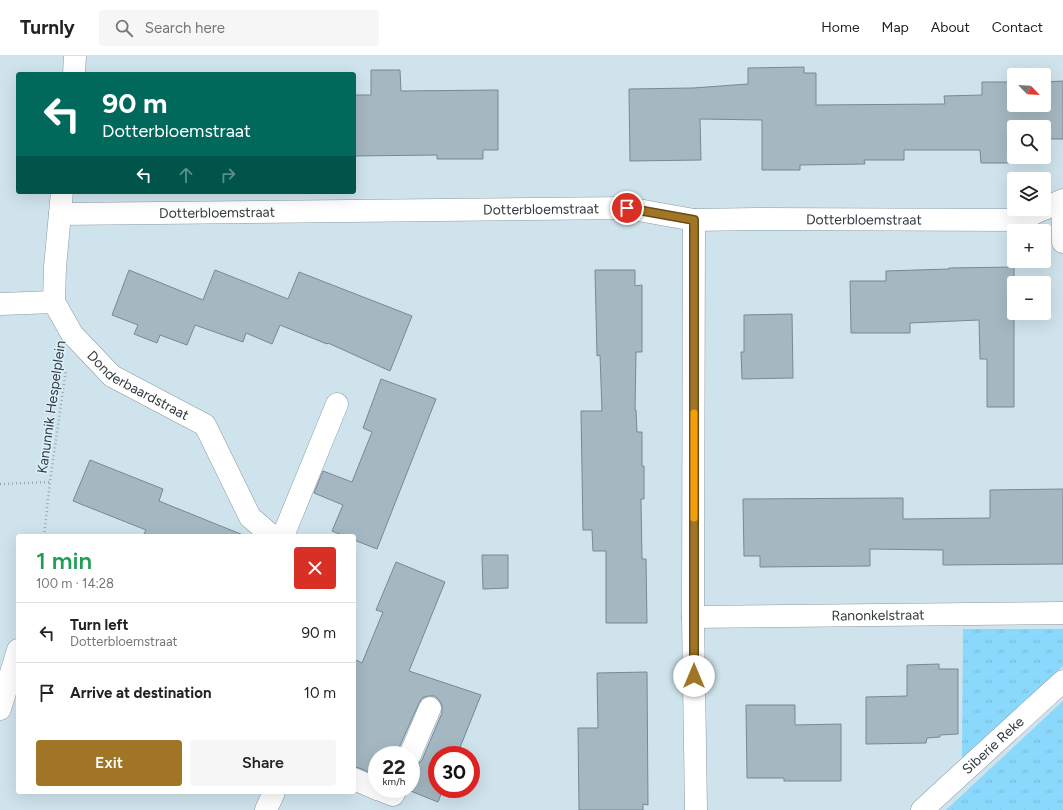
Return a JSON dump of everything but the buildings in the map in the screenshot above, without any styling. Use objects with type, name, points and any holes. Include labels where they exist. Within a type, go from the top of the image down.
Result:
[{"type":"street","points":[[74,72],[76,56]]},
{"type":"street","points":[[0,304],[54,302],[55,267],[62,194]]},
{"type":"street","name":"Dotterbloemstraat","points":[[1051,206],[1063,200]]},
{"type":"street","name":"Dotterbloemstraat","points":[[60,214],[627,208],[694,220],[757,218],[1021,220],[1029,216]]},
{"type":"street","points":[[1063,218],[1063,242]]},
{"type":"street","points":[[694,220],[694,617],[696,810]]},
{"type":"street","name":"Donderbaardstraat","points":[[54,302],[72,334],[112,376],[205,424],[250,517],[270,534]]},
{"type":"street","points":[[284,534],[337,404]]},
{"type":"street","name":"Ranonkelstraat","points":[[694,617],[1063,613]]},
{"type":"street","points":[[1,705],[16,656]]},
{"type":"street","name":"Siberie Reke","points":[[922,810],[1063,681]]},
{"type":"street","points":[[414,746],[430,708]]},
{"type":"street","points":[[356,781],[368,785]]},
{"type":"street","points":[[266,810],[273,794]]},
{"type":"path","name":"Kanunnik Hespelplein","points":[[44,534],[60,401],[72,334]]},
{"type":"path","name":"Kanunnik Hespelplein","points":[[0,484],[50,482]]},
{"type":"green space","points":[[963,629],[1063,629],[1063,666],[962,759]]},
{"type":"green space","points":[[1063,701],[1063,810],[946,810]]},
{"type":"slow traffic","points":[[694,413],[694,518]]},
{"type":"route","points":[[627,208],[694,220],[694,676]]}]
